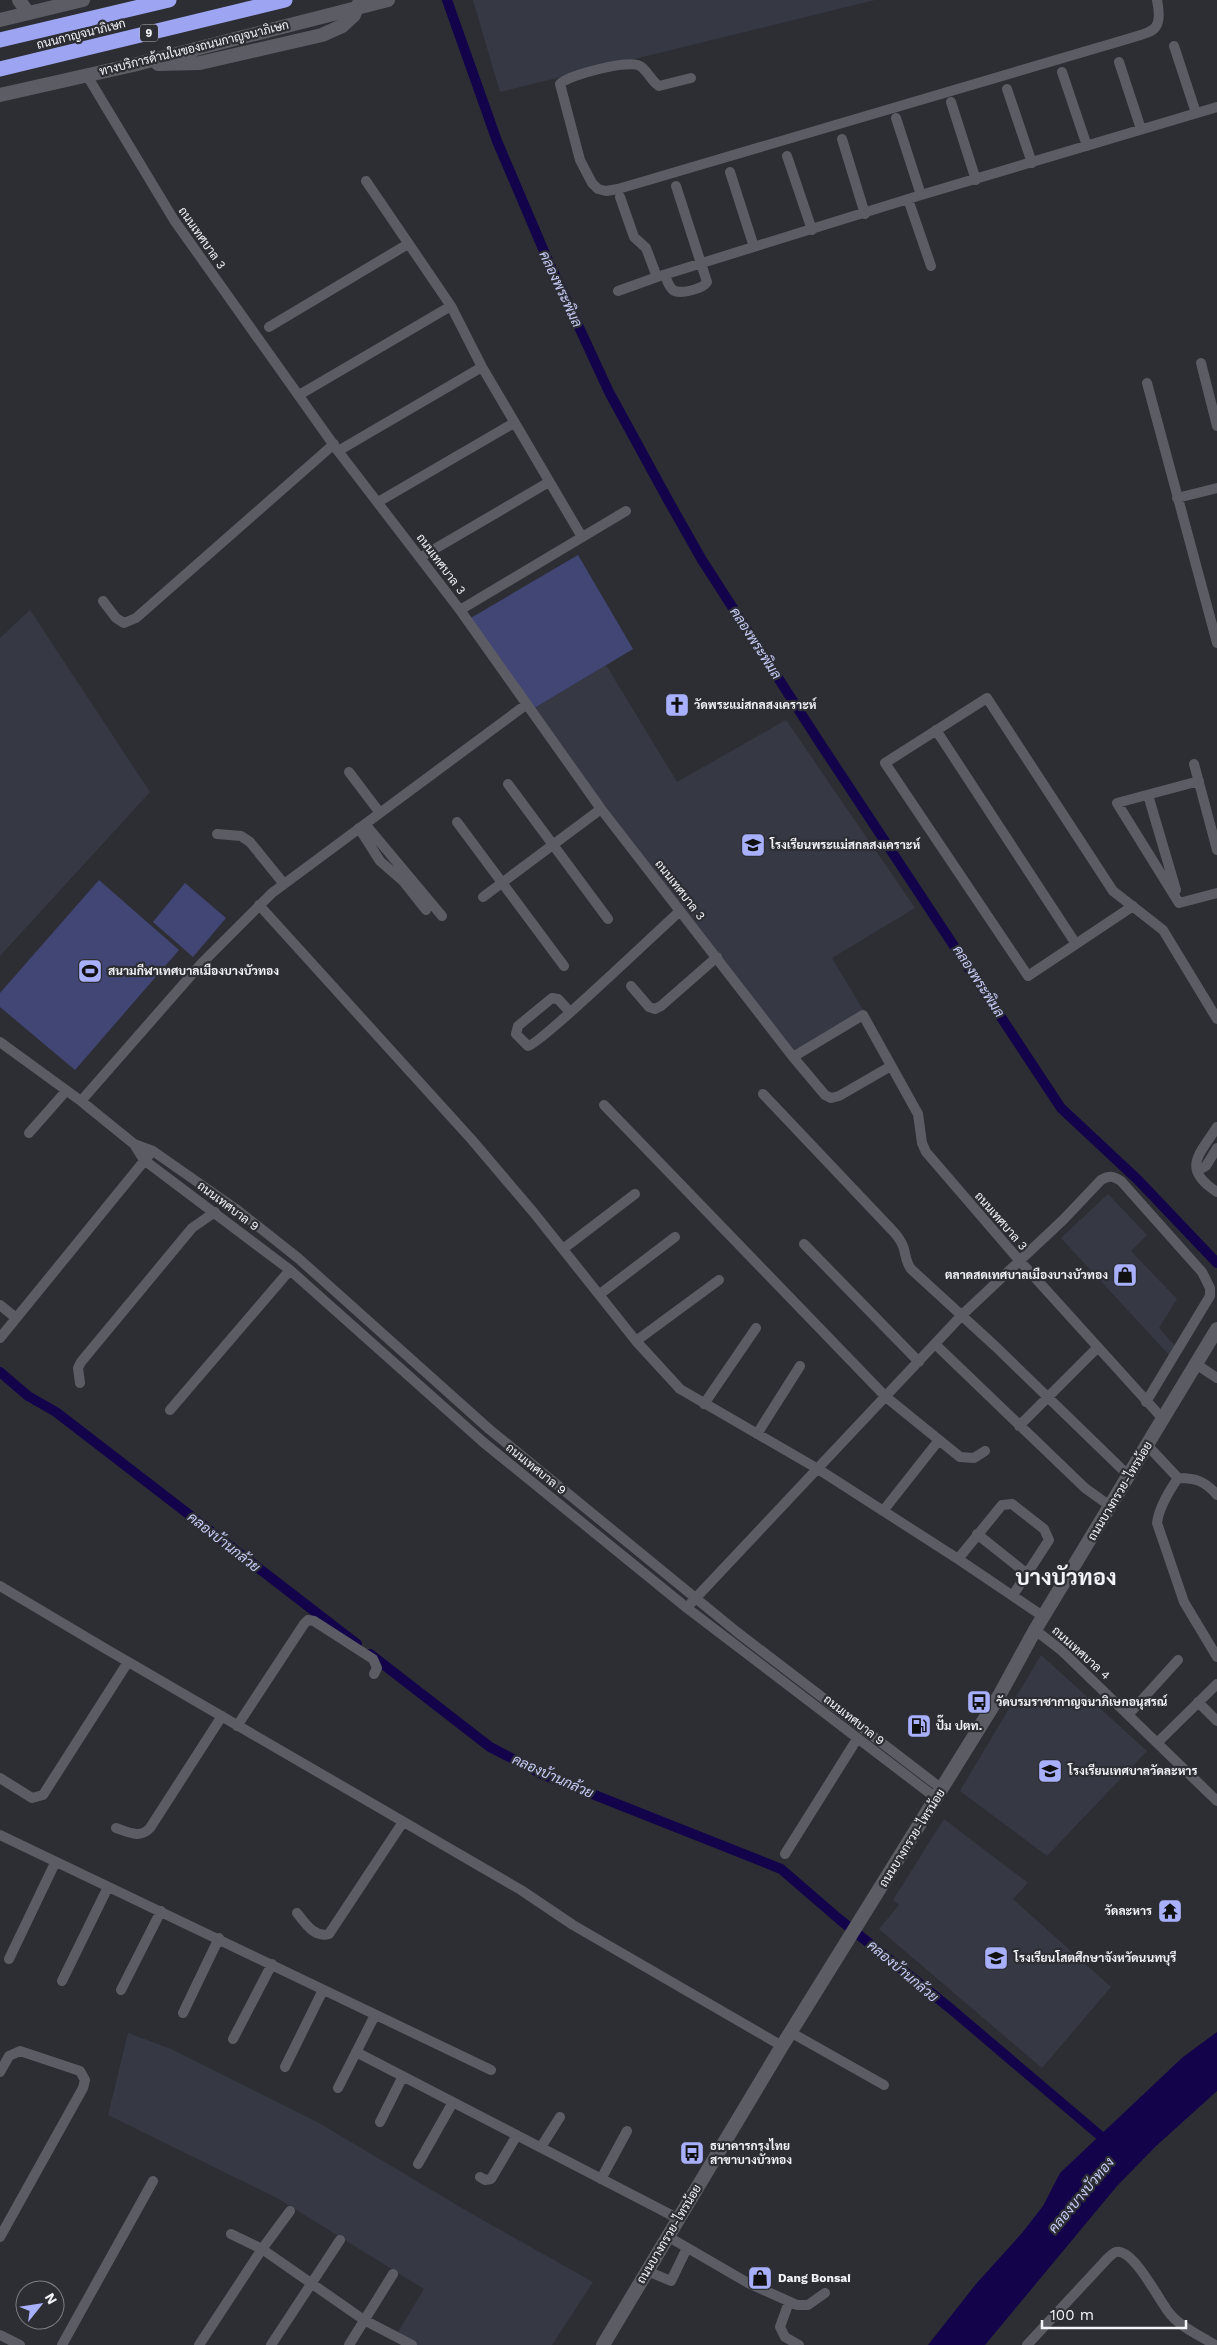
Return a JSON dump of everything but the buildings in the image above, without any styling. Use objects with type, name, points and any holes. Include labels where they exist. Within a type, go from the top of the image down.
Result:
[{"type":"highway","name":"ถนนกาญจนาภิเษก","points":[[0,40],[169,0]]},
{"type":"highway","name":"ถนนกาญจนาภิเษก","points":[[0,69],[283,0]]},
{"type":"main road","points":[[19,0],[28,13]]},
{"type":"main road","points":[[0,20],[83,0]]},
{"type":"main road","points":[[133,65],[200,63],[322,35],[342,26],[354,15],[360,0]]},
{"type":"main road","name":"ทางบริการด้านในของถนนกาญจนาภิเษก","points":[[0,95],[86,74],[133,65],[388,0]]},
{"type":"main road","name":"ถนนบางกรวย-ไทรน้อย","points":[[608,2343],[677,2218],[1011,1676],[1035,1630],[1217,1329]]},
{"type":"street","points":[[691,78],[659,86],[640,66],[626,63],[576,76],[560,84],[569,110],[580,160],[592,184],[598,189],[606,191],[618,189],[1124,40],[1151,31],[1157,26],[1161,17],[1157,0]]},
{"type":"street","points":[[1174,46],[1196,113]]},
{"type":"street","points":[[1119,62],[1142,129]]},
{"type":"street","points":[[1062,72],[1087,146]]},
{"type":"street","name":"ถนนเทศบาล 3","points":[[86,74],[174,220],[336,447],[460,610],[601,809],[794,1057],[825,1095],[831,1098],[839,1096],[891,1066]]},
{"type":"street","points":[[1007,89],[1032,163]]},
{"type":"street","points":[[951,102],[976,180]]},
{"type":"street","points":[[618,291],[701,263],[865,214],[921,195],[1217,107]]},
{"type":"street","points":[[896,118],[921,195]]},
{"type":"street","points":[[842,139],[865,214]]},
{"type":"street","points":[[787,156],[812,230]]},
{"type":"street","points":[[730,172],[754,247]]},
{"type":"street","points":[[366,181],[451,306],[482,367],[582,537]]},
{"type":"street","points":[[620,198],[634,237],[646,248],[661,276],[674,291],[703,287],[707,282],[676,186]]},
{"type":"street","points":[[908,200],[931,266]]},
{"type":"street","points":[[269,327],[408,244]]},
{"type":"street","points":[[299,395],[451,306]]},
{"type":"street","points":[[1201,363],[1217,426]]},
{"type":"street","points":[[103,601],[120,622],[124,623],[136,618],[336,447],[482,367]]},
{"type":"street","points":[[1147,383],[1217,643]]},
{"type":"street","points":[[378,502],[514,423]]},
{"type":"street","points":[[421,557],[549,482]]},
{"type":"street","points":[[1178,498],[1217,488]]},
{"type":"street","points":[[460,610],[626,511]]},
{"type":"street","points":[[1133,906],[1028,976],[885,763],[986,698],[1113,891],[1133,906],[1163,930],[1217,1018]]},
{"type":"street","points":[[81,1102],[201,964],[260,905],[284,884],[527,704]]},
{"type":"street","points":[[936,730],[1076,944]]},
{"type":"street","points":[[1194,764],[1217,850]]},
{"type":"street","points":[[349,772],[380,813]]},
{"type":"street","points":[[1179,903],[1116,803],[1199,781]]},
{"type":"street","points":[[508,784],[608,919]]},
{"type":"street","points":[[1148,795],[1179,903]]},
{"type":"street","points":[[483,897],[551,844],[601,809]]},
{"type":"street","points":[[457,822],[564,966]]},
{"type":"street","points":[[362,826],[380,861],[403,881],[426,910]]},
{"type":"street","points":[[362,826],[442,916]]},
{"type":"street","points":[[217,834],[241,836],[250,842],[284,884]]},
{"type":"street","points":[[1179,903],[1217,893]]},
{"type":"street","points":[[260,905],[472,1140],[600,1294],[636,1341],[680,1390],[818,1469],[1044,1617]]},
{"type":"street","points":[[570,1012],[558,999],[552,998],[518,1026],[516,1034],[524,1044],[531,1046],[570,1012],[680,911]]},
{"type":"street","points":[[631,986],[649,1007],[655,1009],[661,1006],[717,957]]},
{"type":"street","name":"ถนนเทศบาล 3","points":[[794,1057],[863,1015],[918,1114],[926,1152],[1097,1348],[1163,1419]]},
{"type":"street","name":"ถนนเทศบาล 9","points":[[0,1042],[134,1144],[153,1151],[236,1209],[298,1258],[490,1429],[695,1598],[939,1793]]},
{"type":"street","points":[[29,1133],[66,1091]]},
{"type":"street","points":[[763,1094],[891,1229],[904,1248],[904,1256],[911,1269],[1129,1476]]},
{"type":"street","points":[[604,1105],[886,1397],[960,1457],[974,1458],[986,1451]]},
{"type":"street","points":[[1217,1127],[1196,1160],[1196,1171],[1201,1181],[1217,1192]]},
{"type":"street","name":"ถนนเทศบาล 9","points":[[134,1144],[144,1160],[290,1270],[483,1442],[687,1608],[857,1739],[939,1793]]},
{"type":"street","points":[[1196,1171],[1206,1166],[1217,1148]]},
{"type":"street","points":[[0,1338],[153,1151]]},
{"type":"street","points":[[687,1608],[962,1316],[1101,1180],[1108,1176],[1121,1181],[1202,1272],[1210,1288],[1210,1296],[1146,1402]]},
{"type":"street","points":[[563,1249],[635,1194]]},
{"type":"street","points":[[80,1383],[78,1368],[81,1362],[192,1228],[215,1212]]},
{"type":"street","points":[[600,1294],[675,1237]]},
{"type":"street","points":[[804,1244],[919,1362]]},
{"type":"street","points":[[170,1410],[290,1270]]},
{"type":"street","points":[[636,1341],[719,1280]]},
{"type":"street","points":[[0,1305],[16,1318]]},
{"type":"street","points":[[704,1404],[756,1328]]},
{"type":"street","points":[[936,1345],[1084,1488],[1110,1506]]},
{"type":"street","points":[[1019,1426],[1097,1348]]},
{"type":"street","points":[[1196,1364],[1217,1378]]},
{"type":"street","points":[[757,1434],[800,1366]]},
{"type":"street","points":[[883,1511],[939,1440]]},
{"type":"street","points":[[1147,1445],[1178,1478],[1194,1478],[1204,1482],[1217,1496]]},
{"type":"street","points":[[1178,1478],[1169,1490],[1157,1523],[1184,1602],[1217,1656]]},
{"type":"street","points":[[958,1559],[1002,1505],[1006,1503],[1012,1504],[1048,1534],[1047,1544],[1012,1595]]},
{"type":"street","points":[[977,1534],[1026,1573]]},
{"type":"street","points":[[0,1586],[521,1890],[573,1925],[782,2046]]},
{"type":"street","points":[[237,1726],[308,1620],[314,1621],[373,1659],[377,1668],[374,1674]]},
{"type":"street","name":"ถนนเทศบาล 4","points":[[1035,1630],[1061,1650],[1217,1801]]},
{"type":"street","points":[[1129,1714],[1178,1660]]},
{"type":"street","points":[[0,1778],[32,1798],[43,1794],[128,1662]]},
{"type":"street","points":[[1158,1742],[1217,1684]]},
{"type":"street","points":[[1198,1702],[1217,1721]]},
{"type":"street","points":[[116,1828],[141,1834],[150,1828],[222,1716]]},
{"type":"street","points":[[785,1854],[857,1739]]},
{"type":"street","points":[[297,1913],[314,1932],[324,1936],[329,1934],[403,1822]]},
{"type":"street","points":[[1,1838],[219,1938],[491,2070]]},
{"type":"street","points":[[9,1959],[55,1863]]},
{"type":"street","points":[[62,1981],[108,1887]]},
{"type":"street","points":[[121,1990],[161,1911]]},
{"type":"street","points":[[183,2014],[219,1938]]},
{"type":"street","points":[[232,2040],[272,1964]]},
{"type":"street","points":[[284,2067],[323,1990]]},
{"type":"street","points":[[338,2088],[375,2015]]},
{"type":"street","points":[[790,2032],[884,2086]]},
{"type":"street","points":[[0,2072],[6,2059],[20,2051],[80,2071],[85,2080],[83,2088],[0,2237]]},
{"type":"street","points":[[356,2052],[677,2218]]},
{"type":"street","points":[[380,2122],[403,2076]]},
{"type":"street","points":[[418,2164],[453,2102]]},
{"type":"street","points":[[541,2147],[560,2117]]},
{"type":"street","points":[[601,2179],[627,2131]]},
{"type":"street","points":[[480,2177],[485,2180],[491,2179],[518,2135]]},
{"type":"street","points":[[62,2345],[153,2181]]},
{"type":"street","points":[[199,2345],[262,2249],[290,2212]]},
{"type":"street","points":[[231,2234],[262,2249],[364,2320],[412,2345]]},
{"type":"street","points":[[667,2236],[748,2283],[797,2305],[808,2304],[825,2294]]},
{"type":"street","points":[[271,2345],[340,2240]]},
{"type":"street","points":[[647,2271],[672,2280],[687,2248]]},
{"type":"street","points":[[1028,2345],[1096,2270],[1115,2252],[1127,2255],[1132,2259],[1176,2320],[1216,2345]]},
{"type":"street","points":[[349,2345],[393,2274]]},
{"type":"street","points":[[789,2302],[780,2327],[785,2337],[799,2345]]},
{"type":"street","points":[[0,2335],[20,2345]]},
{"type":"shaded area","points":[[473,0],[875,0],[500,92]]},
{"type":"shaded area","points":[[578,555],[633,649],[531,710],[469,619]]},
{"type":"shaded area","points":[[30,610],[150,792],[0,956],[0,638]]},
{"type":"shaded area","name":"โรงเรียนพระแม่สกลสงเคราะห์","points":[[606,665],[677,782],[786,720],[915,908],[832,958],[865,1013],[792,1055],[531,710]]},
{"type":"shaded area","points":[[99,880],[179,950],[75,1070],[0,1007],[0,993]]},
{"type":"shaded area","points":[[185,883],[226,918],[193,957],[153,922]]},
{"type":"shaded area","name":"ตลาดสดเทศบาลเมืองบางบัวทอง","points":[[1108,1194],[1147,1235],[1131,1251],[1177,1299],[1159,1328],[1175,1346],[1169,1355],[1061,1238]]},
{"type":"shaded area","name":"โรงเรียนเทศบาลวัดละหาร","points":[[1041,1655],[1147,1751],[1047,1856],[960,1791]]},
{"type":"shaded area","name":"โรงเรียนโสตศึกษาจังหวัดนนทบุรี","points":[[944,1819],[1028,1883],[1013,1899],[1111,1987],[1042,2068],[879,1929],[899,1905],[893,1900]]},
{"type":"shaded area","points":[[128,2033],[171,2049],[319,2123],[472,2214],[593,2282],[552,2345],[404,2345],[393,2340],[424,2289],[277,2198],[108,2115]]},
{"type":"water","name":"คลองบางบัวทอง","points":[[1217,2032],[1217,2091],[1155,2147],[1117,2186],[985,2345],[928,2345],[976,2284],[1022,2233],[1043,2206],[1060,2173],[1183,2057]]},
{"type":"waterway","name":"คลองพระพิมล","points":[[447,0],[497,141],[546,256],[609,392],[702,560],[820,743],[1061,1108],[1138,1180],[1217,1263]]},
{"type":"waterway","name":"คลองบ้านกล้วย","points":[[0,1372],[28,1396],[56,1412],[357,1644]]},
{"type":"waterway","name":"คลองบ้านกล้วย","points":[[370,1654],[490,1747],[542,1774],[781,1869],[839,1919],[951,2009],[1110,2144]]},
{"type":"place","name":"วัดพระแม่สกลสงเคราะห์","points":[[677,705]]},
{"type":"place","name":"โรงเรียนพระแม่สกลสงเคราะห์","points":[[753,845]]},
{"type":"place","name":"สนามกีฬาเทศบาลเมืองบางบัวทอง","points":[[90,971]]},
{"type":"place","name":"ตลาดสดเทศบาลเมืองบางบัวทอง","points":[[1125,1275]]},
{"type":"place","name":"วัดบรมราชากาญจนาภิเษกอนุสรณ์","points":[[979,1702]]},
{"type":"place","name":"ปั๊ม ปตท.","points":[[919,1726]]},
{"type":"place","name":"โรงเรียนเทศบาลวัดละหาร","points":[[1050,1771]]},
{"type":"place","name":"วัดละหาร","points":[[1170,1911]]},
{"type":"place","name":"โรงเรียนโสตศึกษาจังหวัดนนทบุรี","points":[[996,1958]]},
{"type":"place","name":"ธนาคารกรุงไทย สาขาบางบัวทอง","points":[[692,2153]]},
{"type":"place","name":"Dang Bonsai","points":[[760,2278]]},
{"type":"district","name":"บางบัวทอง","points":[[1066,1577]]}]
